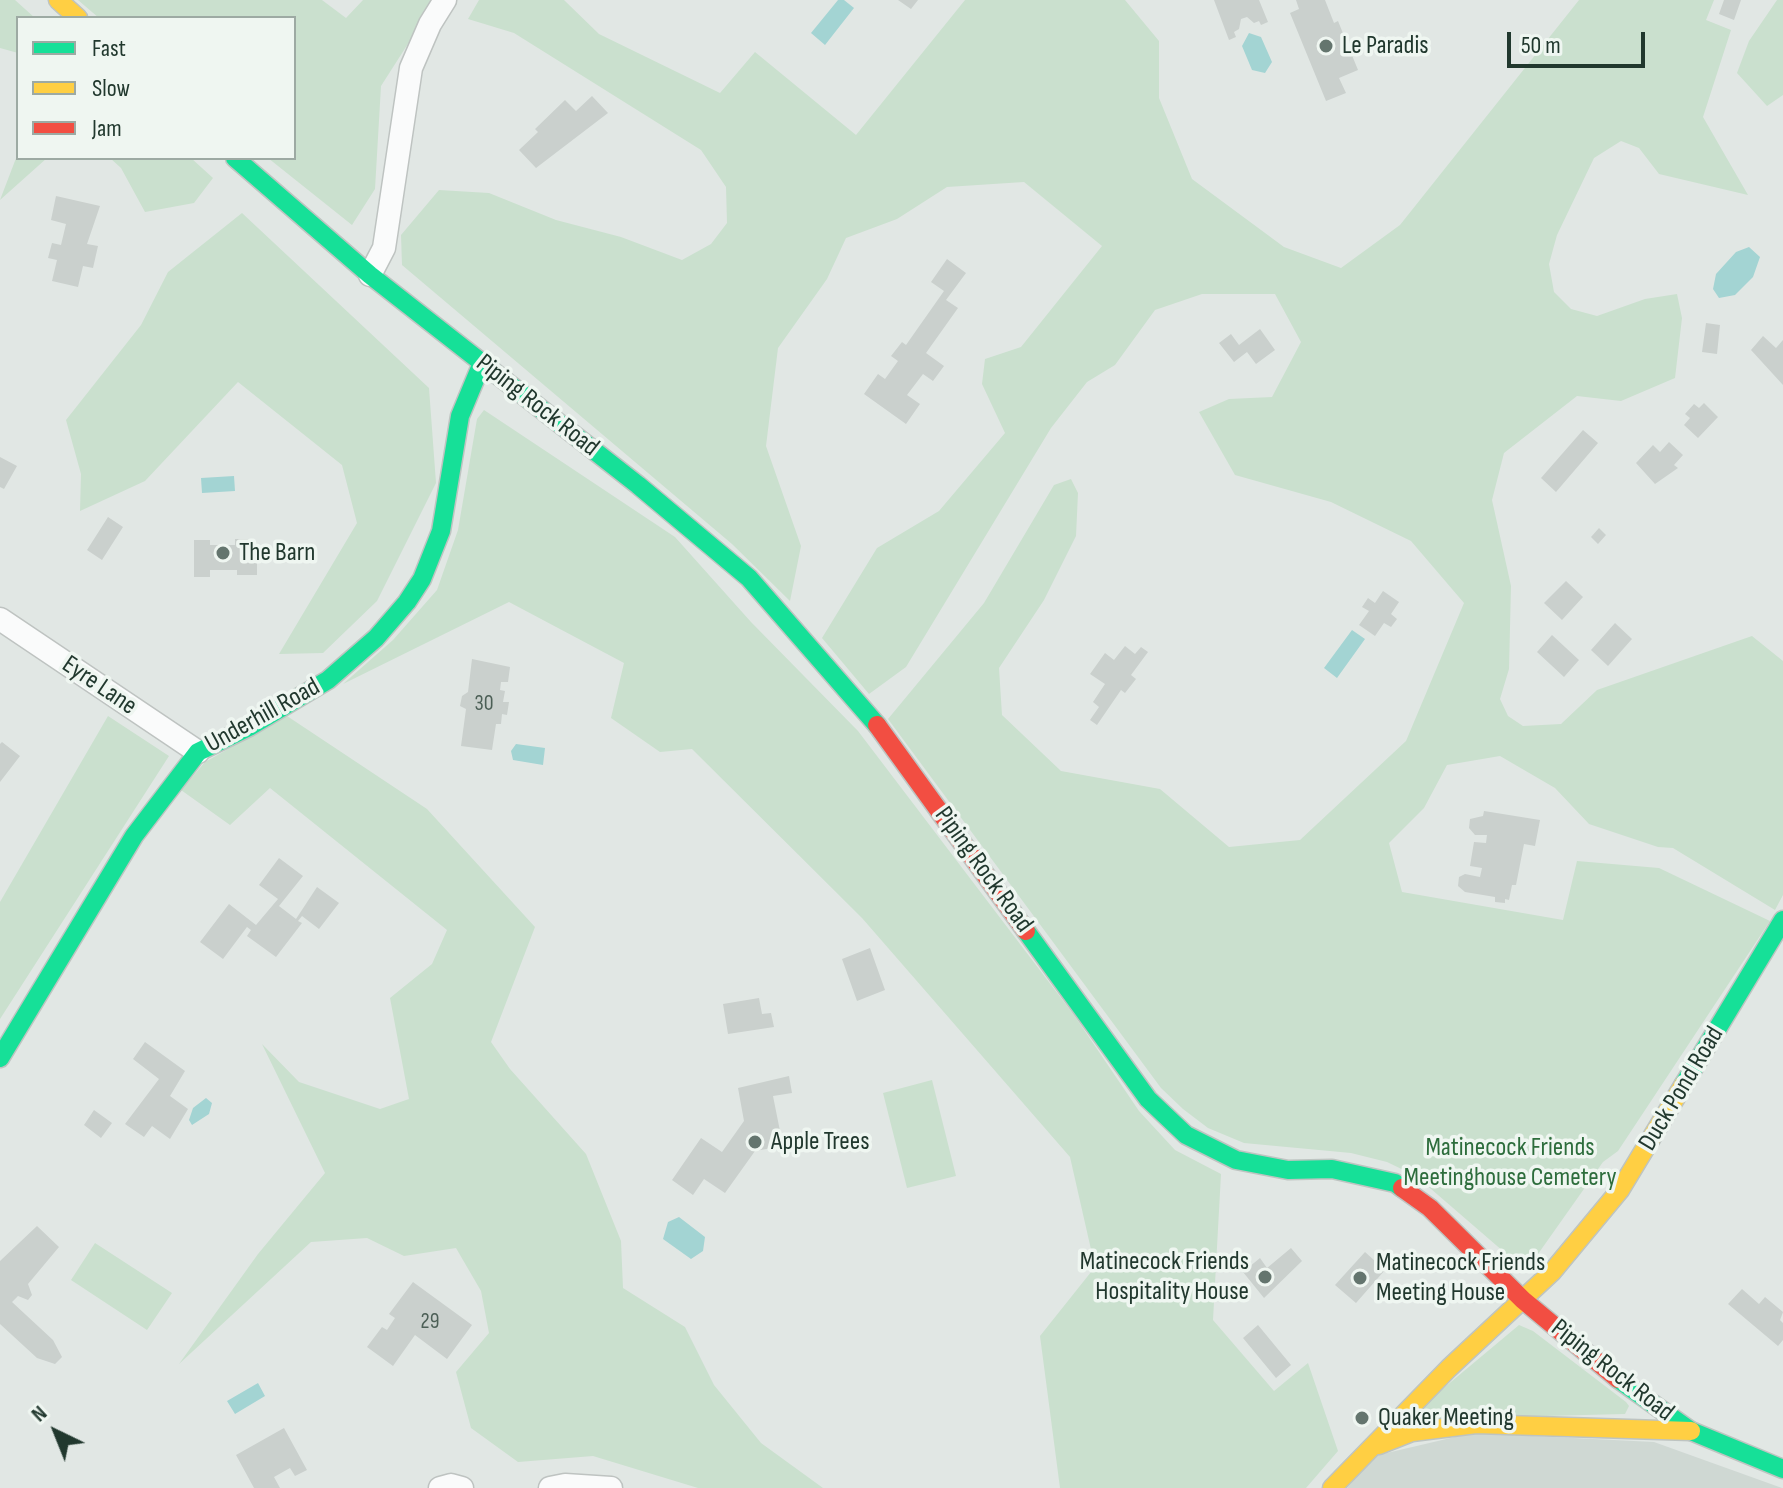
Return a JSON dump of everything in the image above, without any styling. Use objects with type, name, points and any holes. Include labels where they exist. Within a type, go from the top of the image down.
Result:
[{"type":"street","points":[[58,0],[76,16]]},
{"type":"street","points":[[370,275],[384,248],[411,68],[430,24],[445,0]]},
{"type":"street","name":"Piping Rock Road","points":[[237,160],[370,275],[749,578],[861,702],[1148,1099],[1186,1135],[1236,1160],[1288,1170],[1332,1169],[1395,1183],[1430,1208],[1523,1300],[1607,1371],[1691,1431],[1783,1469]]},
{"type":"street","name":"Underhill Road","points":[[0,1058],[134,836],[198,752],[249,727],[328,680],[376,638],[407,602],[422,579],[441,531],[460,416],[482,363]]},
{"type":"street","name":"Eyre Lane","points":[[0,619],[198,752]]},
{"type":"street","name":"Duck Pond Road","points":[[1332,1488],[1552,1272],[1620,1190],[1783,920]]},
{"type":"street","points":[[1369,1449],[1412,1432],[1476,1424],[1691,1431]]},
{"type":"street","points":[[550,1488],[565,1485],[611,1488]]},
{"type":"street","points":[[440,1488],[462,1488]]},
{"type":"shaded area","points":[[1472,1433],[1654,1442],[1782,1488],[1347,1488],[1374,1456]]},
{"type":"green space","points":[[0,0],[15,0],[33,16],[16,16],[16,52],[0,48]]},
{"type":"green space","points":[[78,0],[322,0],[346,18],[363,0],[436,0],[381,86],[375,189],[352,225],[271,160],[296,160],[296,16],[97,16]]},
{"type":"green space","name":"Matinecock Friends Meetinghouse Cemetery","points":[[479,0],[564,0],[599,34],[720,93],[755,52],[856,135],[965,0],[1125,0],[1159,41],[1159,98],[1192,179],[1284,247],[1341,268],[1400,225],[1579,0],[1714,0],[1706,20],[1731,30],[1703,117],[1748,195],[1659,174],[1639,148],[1621,141],[1594,158],[1557,235],[1549,264],[1554,292],[1571,309],[1597,316],[1645,299],[1677,294],[1682,318],[1675,378],[1621,401],[1577,396],[1504,453],[1492,500],[1511,586],[1509,669],[1500,699],[1508,716],[1523,726],[1561,724],[1597,690],[1752,636],[1783,661],[1783,895],[1775,910],[1673,848],[1658,847],[1589,824],[1555,788],[1500,756],[1447,765],[1424,808],[1389,843],[1402,892],[1563,920],[1577,861],[1659,868],[1770,921],[1618,1151],[1603,1162],[1538,1254],[1527,1260],[1511,1258],[1416,1176],[1387,1162],[1351,1153],[1244,1143],[1208,1128],[1183,1109],[1161,1088],[888,719],[984,603],[1054,485],[1071,479],[1078,493],[1076,536],[1044,600],[999,668],[1002,715],[1061,771],[1160,789],[1229,847],[1300,840],[1406,741],[1464,603],[1411,541],[1331,502],[1235,475],[1199,412],[1229,399],[1272,397],[1301,342],[1275,294],[1202,294],[1155,310],[1115,365],[1087,382],[1051,428],[906,667],[869,694],[822,638],[877,548],[939,511],[1005,433],[982,384],[985,359],[1021,347],[1102,246],[1024,182],[947,187],[897,219],[846,238],[827,279],[778,348],[766,446],[801,546],[790,601],[732,544],[402,265],[401,235],[439,190],[489,193],[556,220],[621,237],[682,260],[711,244],[727,223],[726,187],[701,150],[514,33],[468,19]]},
{"type":"green space","points":[[1777,0],[1783,0],[1783,95],[1767,106],[1737,73],[1749,41]]},
{"type":"green space","points":[[16,158],[45,160],[0,200]]},
{"type":"green space","points":[[112,160],[193,160],[213,178],[194,203],[145,212],[121,168]]},
{"type":"green space","points":[[242,213],[429,388],[436,483],[377,601],[323,653],[279,654],[357,523],[342,465],[238,382],[145,481],[80,511],[81,474],[66,420],[141,325],[168,272]]},
{"type":"green space","points":[[484,410],[675,537],[751,622],[858,731],[1074,1015],[1139,1111],[1175,1150],[1221,1174],[1213,1320],[1274,1391],[1308,1363],[1338,1451],[1306,1488],[1060,1488],[1040,1336],[1095,1267],[1070,1157],[862,918],[692,749],[660,752],[611,718],[624,663],[509,602],[343,684],[393,640],[437,590],[458,530],[477,419]]},
{"type":"green space","points":[[108,716],[169,756],[0,1019],[0,902]]},
{"type":"green space","points":[[287,716],[427,809],[535,927],[491,1042],[510,1069],[586,1154],[621,1241],[623,1288],[685,1327],[714,1385],[761,1443],[823,1488],[698,1488],[593,1456],[518,1462],[471,1428],[456,1372],[489,1333],[481,1291],[456,1248],[404,1256],[367,1238],[311,1242],[179,1364],[258,1254],[325,1173],[262,1044],[299,1082],[380,1109],[409,1099],[390,998],[432,964],[447,930],[270,788],[230,825],[181,790],[205,762]]},
{"type":"green space","points":[[932,1080],[956,1176],[907,1188],[883,1093]]},
{"type":"green space","points":[[95,1243],[172,1293],[147,1330],[71,1280]]},
{"type":"green space","points":[[1519,1325],[1533,1331],[1626,1402],[1629,1406],[1625,1414],[1423,1419],[1421,1407]]},
{"type":"water","points":[[838,0],[844,0],[854,8],[825,45],[811,33]]},
{"type":"water","points":[[1249,33],[1261,37],[1272,62],[1265,73],[1252,70],[1242,46]]},
{"type":"water","points":[[1749,247],[1760,257],[1753,277],[1735,295],[1719,298],[1713,289],[1716,274],[1736,252]]},
{"type":"water","points":[[234,476],[235,491],[202,493],[201,478]]},
{"type":"water","points":[[1352,630],[1365,639],[1337,678],[1324,668]]},
{"type":"water","points":[[516,744],[545,748],[543,765],[513,760],[511,751]]},
{"type":"water","points":[[206,1098],[212,1103],[209,1114],[192,1125],[189,1120],[193,1108]]},
{"type":"water","points":[[679,1217],[705,1237],[703,1251],[691,1259],[663,1239],[668,1222]]},
{"type":"water","points":[[258,1383],[265,1396],[235,1414],[227,1401]]},
{"type":"building","points":[[898,0],[918,0],[911,9]]},
{"type":"building","points":[[1214,0],[1259,0],[1268,22],[1261,25],[1259,21],[1254,23],[1247,17],[1241,19],[1239,29],[1234,32],[1236,37],[1229,40]]},
{"type":"building","name":"Le Paradis","points":[[1296,0],[1325,0],[1334,23],[1338,21],[1358,70],[1339,78],[1346,93],[1326,101],[1290,13],[1299,9]]},
{"type":"building","points":[[1724,0],[1741,0],[1734,20],[1719,14]]},
{"type":"building","points":[[592,96],[608,113],[536,168],[519,150],[538,132],[535,129],[565,100],[576,111]]},
{"type":"building","points":[[56,196],[100,206],[87,244],[98,246],[93,268],[83,266],[78,287],[52,281],[57,260],[48,258],[52,243],[61,245],[66,224],[51,220]]},
{"type":"building","points":[[947,259],[966,273],[946,300],[958,308],[926,353],[944,366],[933,381],[923,374],[907,395],[920,404],[906,424],[864,394],[878,374],[885,379],[898,361],[891,356],[902,342],[906,345],[944,291],[931,282]]},
{"type":"building","points":[[1706,323],[1720,325],[1717,354],[1702,352]]},
{"type":"building","points":[[1260,329],[1275,350],[1256,364],[1247,352],[1234,362],[1219,343],[1231,334],[1239,345]]},
{"type":"building","points":[[1763,336],[1776,348],[1783,340],[1783,385],[1751,350]]},
{"type":"building","points":[[1704,403],[1718,417],[1698,438],[1684,425],[1690,418],[1685,414],[1694,404],[1699,408]]},
{"type":"building","points":[[1583,430],[1598,443],[1556,492],[1541,478]]},
{"type":"building","points":[[1669,442],[1683,455],[1674,465],[1678,468],[1655,484],[1636,463],[1653,445],[1660,452]]},
{"type":"building","points":[[0,457],[17,466],[4,489],[0,487]]},
{"type":"building","points":[[108,517],[123,527],[102,560],[87,550]]},
{"type":"building","points":[[1599,528],[1606,535],[1598,544],[1591,537]]},
{"type":"building","name":"The Barn","points":[[235,539],[251,539],[251,561],[257,561],[257,575],[237,575],[237,570],[210,570],[210,577],[194,577],[194,540],[210,540],[210,545],[235,545]]},
{"type":"building","points":[[1566,581],[1583,597],[1562,620],[1544,603]]},
{"type":"building","points":[[1383,591],[1399,602],[1391,614],[1397,619],[1391,627],[1384,623],[1375,636],[1359,625],[1369,611],[1362,607],[1368,598],[1375,603]]},
{"type":"building","points":[[1615,623],[1632,639],[1608,666],[1591,650]]},
{"type":"building","points":[[1552,635],[1579,660],[1564,677],[1537,652]]},
{"type":"building","points":[[1125,646],[1135,654],[1141,647],[1148,652],[1131,675],[1136,679],[1125,693],[1121,690],[1097,725],[1090,720],[1099,707],[1093,702],[1105,684],[1090,674],[1105,653],[1114,660]]},
{"type":"building","points":[[472,659],[510,667],[508,682],[501,682],[500,690],[505,691],[503,702],[509,702],[507,715],[502,714],[501,724],[496,724],[492,750],[461,746],[466,709],[460,706],[462,696],[468,692]]},
{"type":"building","points":[[2,742],[20,756],[0,782],[0,744]]},
{"type":"building","points":[[1484,811],[1540,820],[1535,846],[1524,844],[1516,885],[1512,885],[1509,900],[1505,899],[1505,903],[1495,902],[1495,897],[1465,892],[1458,886],[1459,877],[1465,874],[1480,877],[1482,868],[1470,866],[1474,842],[1486,843],[1487,835],[1475,835],[1469,828],[1470,819],[1483,816]]},
{"type":"building","points":[[279,858],[303,876],[279,906],[296,919],[317,887],[339,903],[319,929],[302,916],[298,921],[302,923],[276,957],[247,936],[251,930],[247,927],[223,959],[200,942],[229,904],[256,925],[278,899],[259,885]]},
{"type":"building","points":[[870,948],[885,990],[857,1001],[842,959]]},
{"type":"building","points":[[759,998],[762,1014],[771,1013],[774,1027],[728,1034],[723,1004]]},
{"type":"building","points":[[145,1042],[185,1071],[170,1096],[188,1109],[170,1139],[152,1126],[144,1137],[125,1124],[159,1079],[133,1059]]},
{"type":"building","name":"Apple Trees","points":[[789,1076],[792,1093],[773,1096],[783,1146],[755,1151],[725,1193],[704,1179],[693,1195],[672,1180],[701,1138],[722,1152],[744,1121],[738,1088]]},
{"type":"building","points":[[94,1110],[112,1123],[101,1138],[84,1125]]},
{"type":"building","points":[[37,1226],[59,1247],[28,1284],[32,1295],[28,1300],[18,1296],[12,1302],[53,1340],[62,1357],[55,1364],[37,1358],[0,1324],[0,1261]]},
{"type":"building","name":"Matinecock Friends Hospitality House","points":[[1291,1248],[1302,1261],[1264,1298],[1243,1272],[1260,1258],[1267,1268]]},
{"type":"building","name":"Matinecock Friends Meeting House","points":[[1365,1252],[1385,1270],[1356,1303],[1335,1285]]},
{"type":"building","points":[[413,1282],[472,1325],[447,1359],[415,1335],[393,1366],[367,1347],[382,1327],[387,1330],[395,1318],[389,1314]]},
{"type":"building","points":[[1742,1289],[1759,1304],[1765,1297],[1783,1312],[1780,1320],[1783,1323],[1783,1340],[1778,1346],[1728,1304]]},
{"type":"building","points":[[1258,1325],[1291,1365],[1276,1378],[1243,1338]]},
{"type":"building","points":[[284,1428],[307,1470],[295,1476],[290,1468],[274,1477],[280,1488],[254,1488],[236,1455]]},
{"type":"traffic: fast","points":[[237,160],[370,275],[638,485],[749,578],[877,725]]},
{"type":"traffic: fast","points":[[0,1058],[134,836],[198,752],[249,727],[328,680],[376,638],[407,602],[422,579],[441,531],[460,416],[482,363]]},
{"type":"traffic: fast","points":[[1684,1084],[1783,920]]},
{"type":"traffic: fast","points":[[1026,931],[1148,1099],[1186,1135],[1236,1160],[1288,1170],[1332,1169],[1395,1183],[1402,1188]]},
{"type":"traffic: fast","points":[[1618,1379],[1691,1431],[1783,1469]]},
{"type":"traffic: slow","points":[[58,0],[76,16]]},
{"type":"traffic: slow","points":[[1332,1488],[1449,1368],[1552,1272],[1620,1190],[1684,1084]]},
{"type":"traffic: slow","points":[[1379,1445],[1412,1432],[1476,1424],[1691,1431]]},
{"type":"traffic: jam","points":[[877,725],[1026,931]]},
{"type":"traffic: jam","points":[[1402,1188],[1430,1208],[1523,1300],[1618,1379]]},
{"type":"place","name":"Le Paradis","points":[[1326,46]]},
{"type":"place","name":"The Barn","points":[[223,553]]},
{"type":"place","name":"Apple Trees","points":[[755,1142]]},
{"type":"place","name":"Matinecock Friends Hospitality House","points":[[1265,1277]]},
{"type":"place","name":"Matinecock Friends Meeting House","points":[[1360,1278]]},
{"type":"place","name":"Quaker Meeting","points":[[1362,1418]]}]
